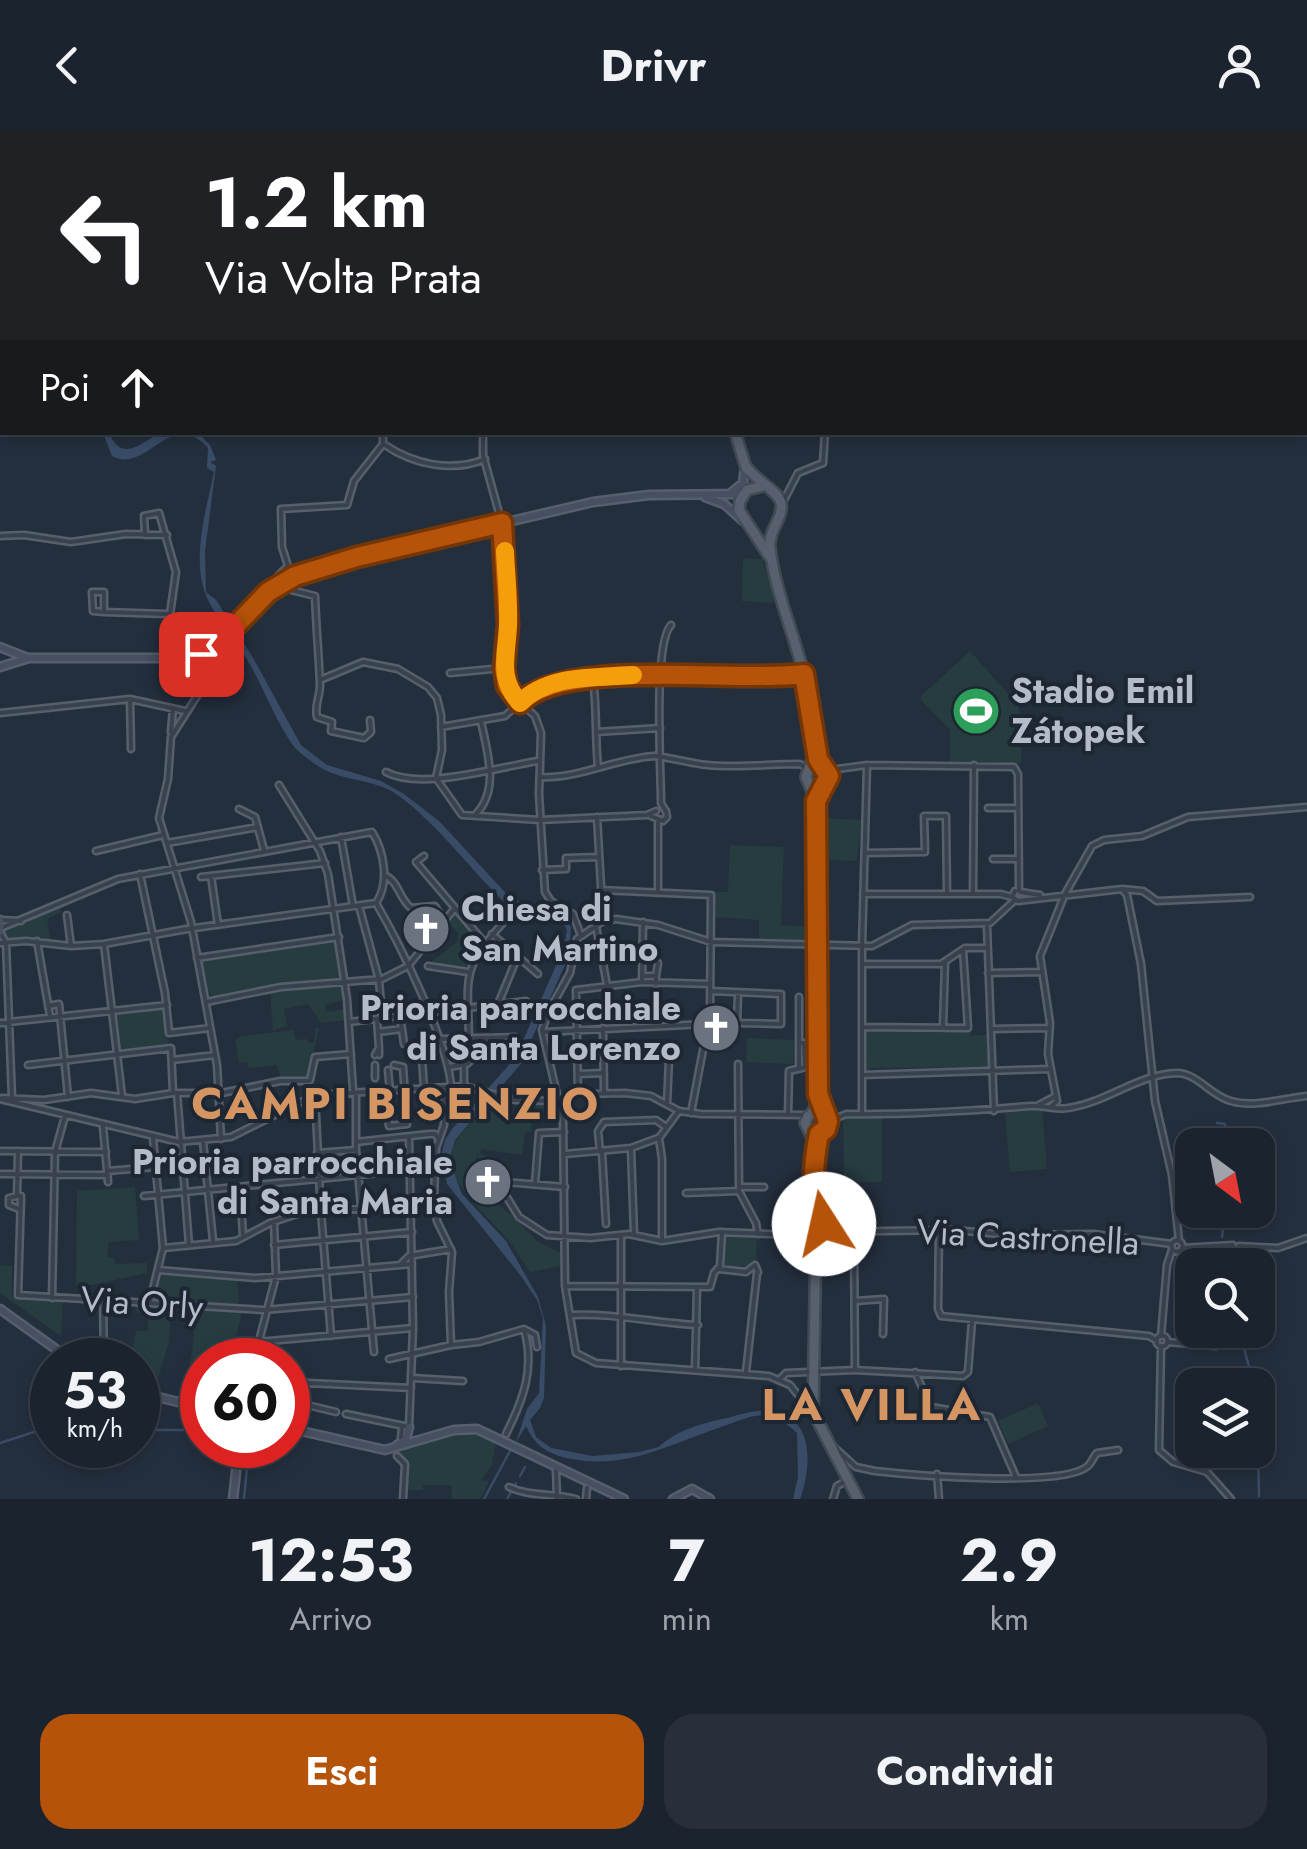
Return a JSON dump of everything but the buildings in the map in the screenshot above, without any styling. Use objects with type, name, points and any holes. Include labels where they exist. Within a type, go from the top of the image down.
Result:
[{"type":"main road","points":[[737,435],[749,482],[738,506],[769,556],[795,641]]},
{"type":"main road","points":[[744,464],[750,475],[770,489],[781,509],[770,548],[804,674],[819,770],[816,1094]]},
{"type":"main road","points":[[746,492],[770,489]]},
{"type":"main road","points":[[745,522],[757,528],[774,524]]},
{"type":"main road","points":[[816,788],[806,780],[819,770]]},
{"type":"main road","points":[[815,1139],[826,1129],[806,1066],[816,1037]]},
{"type":"main road","points":[[825,1116],[815,1139],[818,1227],[813,1412],[858,1499]]},
{"type":"street","points":[[279,581],[288,568],[282,547],[281,509],[345,506],[354,481],[383,444],[383,435]]},
{"type":"street","points":[[483,435],[485,460],[502,523],[507,686],[540,728],[540,820],[546,897],[571,912],[582,936]]},
{"type":"street","points":[[770,489],[782,492],[801,471],[823,463],[825,435]]},
{"type":"street","points":[[383,444],[412,461],[459,464],[485,460]]},
{"type":"street","points":[[720,495],[740,487],[744,464]]},
{"type":"street","points":[[781,509],[788,486]]},
{"type":"street","points":[[29,658],[0,648],[0,666],[29,658],[195,657],[218,644],[268,592],[295,576],[325,566],[593,502],[746,492]]},
{"type":"street","points":[[688,495],[719,501],[745,522]]},
{"type":"street","points":[[155,502],[176,572],[169,631],[192,645],[199,692],[171,736]]},
{"type":"street","points":[[144,535],[144,516],[159,513]]},
{"type":"street","points":[[0,536],[71,542],[126,534],[167,535]]},
{"type":"street","points":[[283,588],[315,594],[320,680],[317,717],[332,722],[330,731],[364,738],[371,732],[370,720]]},
{"type":"street","points":[[104,612],[168,614]]},
{"type":"street","points":[[659,821],[667,817],[662,803],[660,676],[665,632],[671,625]]},
{"type":"street","points":[[320,680],[359,662],[398,669],[435,694],[442,750],[436,778],[460,813],[540,820],[647,815],[665,810]]},
{"type":"street","points":[[450,673],[504,668]]},
{"type":"street","points":[[441,727],[508,715],[534,690],[554,683],[593,678],[804,674]]},
{"type":"street","points":[[593,678],[598,767]]},
{"type":"street","points":[[0,713],[130,699],[186,711]]},
{"type":"street","points":[[130,699],[130,749]]},
{"type":"street","points":[[174,709],[168,779],[158,818],[176,866],[191,925],[215,1055],[222,1139]]},
{"type":"street","points":[[476,814],[489,798],[490,768],[481,722]]},
{"type":"street","points":[[597,732],[660,728]]},
{"type":"street","points":[[539,777],[559,777],[661,755],[673,762],[708,766],[800,764],[819,770],[867,765],[1016,768],[1017,895],[998,918],[986,923],[912,925],[877,945],[862,946],[711,942],[643,922],[603,921],[577,940],[567,980],[542,1032],[564,1132],[566,1286],[573,1347],[583,1359],[621,1366],[746,1372],[780,1380],[792,1387],[813,1412]]},
{"type":"street","points":[[386,772],[396,778],[436,778],[539,761]]},
{"type":"street","points":[[862,1114],[867,765]]},
{"type":"street","points":[[973,894],[974,765]]},
{"type":"street","points":[[280,784],[325,863],[339,937],[374,1352]]},
{"type":"street","points":[[658,892],[657,810],[662,803]]},
{"type":"street","points":[[1050,1107],[1046,1103],[1053,1098],[1054,1089],[1041,951],[1089,850],[1099,841],[1142,836],[1188,818],[1307,807]]},
{"type":"street","points":[[988,808],[1017,808]]},
{"type":"street","points":[[239,810],[252,814],[264,850]]},
{"type":"street","points":[[647,815],[659,821]]},
{"type":"street","points":[[864,853],[925,852],[924,816],[946,816],[947,894]]},
{"type":"street","points":[[598,817],[603,921]]},
{"type":"street","points":[[166,843],[258,827]]},
{"type":"street","points":[[0,926],[104,884],[140,874],[374,833],[384,874],[384,891],[376,903],[203,928],[191,925],[104,944],[3,942]]},
{"type":"street","points":[[96,851],[163,835]]},
{"type":"street","points":[[341,838],[356,906],[379,980],[378,1055]]},
{"type":"street","points":[[424,856],[416,862],[484,942]]},
{"type":"street","points":[[542,870],[566,869],[566,858],[599,857]]},
{"type":"street","points":[[993,859],[1018,859]]},
{"type":"street","points":[[201,877],[325,863]]},
{"type":"street","points":[[140,874],[167,1005],[169,1033],[210,1028]]},
{"type":"street","points":[[384,874],[392,879],[402,900],[411,908],[435,906],[443,919]]},
{"type":"street","points":[[211,876],[218,925]]},
{"type":"street","points":[[863,894],[1045,896],[1122,889],[1143,891],[1158,901],[1250,897]]},
{"type":"street","points":[[1122,889],[1127,895],[1141,964],[1160,1135],[1172,1175],[1175,1246],[1158,1338],[1158,1450],[1168,1460],[1206,1472],[1228,1497]]},
{"type":"street","points":[[600,890],[711,894],[707,1024],[691,1113]]},
{"type":"street","points":[[376,903],[441,1039],[449,1066],[438,1138],[434,1204],[439,1227],[451,1249],[451,1345]]},
{"type":"street","points":[[206,1002],[281,988],[379,980],[407,967],[455,908]]},
{"type":"street","points":[[67,915],[71,946]]},
{"type":"street","points":[[0,926],[21,920]]},
{"type":"street","points":[[643,922],[643,979]]},
{"type":"street","points":[[469,1038],[468,972],[484,942],[502,923]]},
{"type":"street","points":[[986,923],[994,1111]]},
{"type":"street","points":[[0,926],[12,1098]]},
{"type":"street","points":[[596,926],[607,986]]},
{"type":"street","points":[[492,934],[538,974]]},
{"type":"street","points":[[197,958],[339,937]]},
{"type":"street","points":[[38,942],[50,1018]]},
{"type":"street","points":[[104,944],[122,1096]]},
{"type":"street","points":[[862,964],[946,963],[963,950],[987,948]]},
{"type":"street","points":[[863,1027],[968,1028],[963,950]]},
{"type":"street","points":[[498,1004],[518,957]]},
{"type":"street","points":[[656,980],[658,963]]},
{"type":"street","points":[[943,1026],[946,963]]},
{"type":"street","points":[[428,966],[468,972]]},
{"type":"street","points":[[988,973],[1042,972]]},
{"type":"street","points":[[578,1094],[575,990],[643,979],[709,984]]},
{"type":"street","points":[[710,991],[738,992],[781,994],[780,1024],[736,1023],[738,992]]},
{"type":"street","points":[[799,997],[799,1043],[806,1066],[789,1072],[792,1115],[815,1139]]},
{"type":"street","points":[[349,1022],[526,1002]]},
{"type":"street","points":[[48,1006],[59,1004],[68,1097]]},
{"type":"street","points":[[0,1023],[167,1005]]},
{"type":"street","points":[[400,1016],[404,1044]]},
{"type":"street","points":[[542,1032],[707,1024]]},
{"type":"street","points":[[603,1028],[604,1092]]},
{"type":"street","points":[[991,1029],[1050,1028]]},
{"type":"street","points":[[378,1032],[402,1030]]},
{"type":"street","points":[[441,1039],[515,1037]]},
{"type":"street","points":[[28,1066],[171,1048],[188,1246]]},
{"type":"street","points":[[449,1066],[464,1066],[480,1052]]},
{"type":"street","points":[[309,1081],[315,1057],[351,1054]]},
{"type":"street","points":[[172,1060],[215,1055]]},
{"type":"street","points":[[422,1058],[424,1089]]},
{"type":"street","points":[[667,1104],[669,1059]]},
{"type":"street","points":[[375,1078],[377,1064]]},
{"type":"street","points":[[388,1070],[389,1126],[407,1124],[403,1068],[394,1064]]},
{"type":"street","points":[[738,1064],[738,1189],[762,1234]]},
{"type":"street","points":[[464,1066],[464,1086]]},
{"type":"street","points":[[862,1075],[1051,1068]]},
{"type":"street","points":[[577,1074],[604,1073]]},
{"type":"street","points":[[792,1115],[1074,1107],[1152,1078],[1186,1074],[1210,1092],[1236,1102],[1307,1096]]},
{"type":"street","points":[[0,1098],[45,1102],[92,1093],[135,1098],[175,1092],[220,1093],[280,1082],[309,1081],[316,1086],[318,1180],[331,1336]]},
{"type":"street","points":[[0,1098],[179,1142],[241,1134],[316,1095],[464,1086],[502,1099],[553,1101],[604,1092],[649,1096],[691,1113],[825,1116]]},
{"type":"street","points":[[792,1115],[810,1110],[816,1094]]},
{"type":"street","points":[[1037,1106],[1053,1098],[1074,1107]]},
{"type":"street","points":[[34,1100],[35,1109]]},
{"type":"street","points":[[544,1100],[562,1112]]},
{"type":"street","points":[[42,1110],[45,1102]]},
{"type":"street","points":[[45,1102],[62,1115]]},
{"type":"street","points":[[565,1154],[631,1148],[659,1138],[679,1111]]},
{"type":"street","points":[[52,1298],[55,1152],[62,1115]]},
{"type":"street","points":[[606,1224],[598,1131],[604,1122],[656,1120],[666,1127]]},
{"type":"street","points":[[103,1124],[108,1176]]},
{"type":"street","points":[[535,1184],[539,1133],[564,1132]]},
{"type":"street","points":[[356,1142],[435,1134],[438,1138]]},
{"type":"street","points":[[352,1444],[398,1444],[407,1438],[413,1354],[409,1136]]},
{"type":"street","points":[[150,1304],[163,1248],[153,1138]]},
{"type":"street","points":[[659,1138],[662,1240]]},
{"type":"street","points":[[203,1141],[213,1243]]},
{"type":"street","points":[[631,1148],[634,1234]]},
{"type":"street","points":[[317,1153],[356,1150]]},
{"type":"street","points":[[0,1151],[106,1152]]},
{"type":"street","points":[[16,1196],[18,1151]]},
{"type":"street","points":[[0,1174],[108,1176],[156,1166]]},
{"type":"street","points":[[144,1196],[410,1170]]},
{"type":"street","points":[[564,1237],[543,1234],[536,1226],[524,1222],[504,1195],[501,1184],[565,1187]]},
{"type":"street","points":[[240,1187],[243,1236]]},
{"type":"street","points":[[686,1192],[764,1187]]},
{"type":"street","points":[[163,1248],[235,1241],[274,1222],[314,1210],[320,1195]]},
{"type":"street","points":[[16,1196],[21,1196],[20,1210],[9,1205],[9,1198],[16,1196]]},
{"type":"street","points":[[297,1215],[411,1204]]},
{"type":"street","name":"Via Orly","points":[[20,1210],[18,1295],[267,1310],[413,1297]]},
{"type":"street","points":[[259,1338],[276,1276],[274,1222]]},
{"type":"street","name":"Via Castronella","points":[[564,1237],[634,1234],[662,1240],[722,1232],[797,1235],[818,1227],[854,1232],[1094,1234],[1175,1246],[1278,1248],[1307,1238]]},
{"type":"street","points":[[938,1230],[938,1312],[944,1317],[1150,1336],[1175,1343]]},
{"type":"street","points":[[274,1245],[412,1232]]},
{"type":"street","points":[[566,1286],[712,1286],[719,1268],[722,1232]]},
{"type":"street","points":[[854,1232],[854,1370]]},
{"type":"street","points":[[621,1234],[621,1366]]},
{"type":"street","points":[[1214,1244],[1222,1248]]},
{"type":"street","points":[[400,1265],[412,1256],[451,1249]]},
{"type":"street","points":[[158,1270],[255,1278],[412,1264]]},
{"type":"street","points":[[719,1268],[754,1272],[746,1372]]},
{"type":"street","points":[[695,1370],[697,1288]]},
{"type":"street","points":[[103,1300],[104,1338]]},
{"type":"street","points":[[855,1300],[884,1300],[883,1334]]},
{"type":"street","points":[[0,1308],[41,1338]]},
{"type":"street","points":[[572,1315],[698,1325]]},
{"type":"street","points":[[780,1380],[786,1372],[814,1371],[966,1375],[972,1320]]},
{"type":"street","points":[[307,1338],[413,1328]]},
{"type":"street","points":[[506,1434],[519,1408],[526,1377],[530,1352],[524,1329]]},
{"type":"street","points":[[389,1359],[480,1342],[524,1329],[536,1335],[537,1347]]},
{"type":"street","points":[[1160,1346],[1167,1342]]},
{"type":"street","points":[[914,1372],[931,1407],[990,1416],[1016,1479]]},
{"type":"street","points":[[412,1378],[462,1381]]},
{"type":"street","points":[[310,1383],[411,1388]]},
{"type":"street","points":[[310,1406],[336,1412]]},
{"type":"street","points":[[346,1414],[406,1427]]},
{"type":"street","points":[[401,1438],[406,1427]]},
{"type":"street","points":[[310,1433],[390,1449],[457,1429],[485,1432],[628,1499]]},
{"type":"street","points":[[352,1444],[398,1456],[405,1464],[403,1499]]},
{"type":"street","points":[[838,1455],[856,1467],[874,1471],[1016,1479],[1080,1469],[1088,1466],[1096,1453],[1118,1450]]},
{"type":"street","points":[[234,1499],[238,1468]]},
{"type":"street","points":[[556,1470],[557,1496]]},
{"type":"street","points":[[937,1474],[938,1499]]},
{"type":"street","points":[[833,1499],[837,1486],[848,1480]]},
{"type":"street","points":[[509,1486],[576,1499]]},
{"type":"street","points":[[586,1499],[587,1488]]},
{"type":"street","points":[[675,1498],[692,1489],[710,1499]]},
{"type":"green space","points":[[743,558],[762,559],[777,600],[742,601]]},
{"type":"green space","name":"Stadio Emil Zátopek","points":[[970,651],[1018,705],[1021,763],[950,762],[950,730],[921,700]]},
{"type":"green space","points":[[823,818],[861,820],[857,861],[823,860]]},
{"type":"green space","points":[[730,845],[784,847],[781,925],[813,927],[813,941],[759,942],[759,920],[715,917],[714,892],[728,892]]},
{"type":"green space","points":[[58,905],[62,912],[47,919],[51,944],[6,942],[2,928]]},
{"type":"green space","points":[[455,912],[479,939],[479,947],[465,969],[429,964],[458,941],[458,933],[450,925],[450,916]]},
{"type":"green space","points":[[338,941],[340,979],[276,984],[214,996],[207,991],[201,958]]},
{"type":"green space","points":[[335,985],[341,988],[344,1000],[325,1005],[326,1012],[345,1009],[347,1020],[321,1023],[308,1004],[284,1009],[287,1026],[273,1030],[270,992]]},
{"type":"green space","points":[[165,1006],[168,1046],[119,1051],[115,1011]]},
{"type":"green space","points":[[315,1028],[319,1028],[307,1079],[282,1079],[276,1065],[249,1068],[247,1062],[239,1063],[235,1040],[241,1036],[294,1030],[296,1040],[307,1039],[309,1043],[314,1042]]},
{"type":"green space","points":[[970,1029],[971,1036],[989,1034],[990,1067],[867,1071],[866,1030],[939,1033]]},
{"type":"green space","points":[[747,1038],[794,1040],[793,1064],[746,1062]]},
{"type":"green space","points":[[491,1101],[497,1105],[508,1103],[501,1110],[506,1118],[520,1124],[525,1102],[547,1104],[560,1112],[561,1118],[532,1119],[531,1132],[525,1132],[522,1155],[482,1149],[480,1154],[500,1165],[493,1165],[493,1172],[477,1172],[478,1155],[471,1171],[471,1184],[513,1216],[538,1242],[561,1253],[562,1266],[530,1272],[454,1174],[451,1162],[455,1144]]},
{"type":"green space","points":[[1042,1108],[1047,1169],[1010,1172],[1005,1113]]},
{"type":"green space","points":[[882,1116],[882,1182],[844,1182],[843,1117]]},
{"type":"green space","points":[[135,1187],[139,1240],[109,1242],[107,1257],[114,1258],[115,1264],[147,1263],[147,1273],[76,1285],[77,1191]]},
{"type":"green space","points":[[724,1234],[757,1236],[756,1262],[750,1267],[722,1265]]},
{"type":"green space","points":[[0,1265],[12,1266],[12,1297],[63,1300],[61,1336],[0,1293]]},
{"type":"green space","points":[[160,1273],[237,1279],[239,1304],[154,1301]]},
{"type":"green space","points":[[135,1304],[171,1307],[169,1342],[160,1371],[160,1338],[134,1338],[136,1331],[148,1331],[148,1314],[137,1313]]},
{"type":"green space","points":[[196,1308],[242,1312],[236,1338],[193,1338]]},
{"type":"green space","points":[[1038,1403],[1048,1426],[1008,1444],[998,1421]]},
{"type":"green space","points":[[469,1432],[496,1440],[492,1465],[481,1480],[489,1481],[481,1499],[452,1499],[451,1485],[423,1485],[423,1490],[405,1490],[405,1464],[394,1452]]},
{"type":"water","points":[[104,435],[110,435],[121,448],[128,449],[157,436],[178,435],[136,457],[112,456]]},
{"type":"water","points":[[186,435],[200,435],[210,445],[216,460],[210,462],[216,466],[205,551],[206,592],[216,600],[252,656],[301,745],[327,765],[381,781],[404,794],[439,821],[512,900],[539,903],[567,917],[571,928],[569,956],[520,1065],[455,1140],[449,1160],[462,1194],[506,1241],[538,1297],[546,1326],[544,1398],[530,1420],[536,1437],[551,1448],[593,1456],[639,1452],[659,1447],[679,1433],[713,1421],[757,1411],[783,1414],[795,1421],[806,1444],[807,1472],[800,1499],[793,1499],[798,1477],[797,1433],[769,1416],[750,1417],[651,1452],[613,1461],[556,1455],[538,1444],[526,1426],[516,1442],[527,1409],[539,1393],[543,1318],[537,1300],[521,1276],[447,1184],[441,1156],[452,1129],[516,1057],[564,947],[567,930],[560,917],[541,908],[512,909],[399,796],[325,770],[294,747],[204,590],[200,551],[214,472],[207,468],[208,448]]},
{"type":"waterway","points":[[1217,1123],[1225,1124],[1226,1128]]},
{"type":"waterway","points":[[1222,1237],[1223,1228]]},
{"type":"waterway","points":[[1244,1348],[1249,1368]]},
{"type":"waterway","points":[[160,1430],[180,1430]]},
{"type":"waterway","points":[[0,1443],[30,1433]]},
{"type":"waterway","points":[[484,1499],[510,1451]]},
{"type":"waterway","points":[[520,1476],[525,1467]]},
{"type":"waterway","points":[[244,1499],[247,1468]]},
{"type":"waterway","points":[[1258,1468],[1259,1496]]},
{"type":"waterway","points":[[507,1499],[516,1483]]},
{"type":"slow traffic","points":[[505,551],[508,624],[504,668],[510,693],[520,703],[534,690],[554,683],[633,675]]},
{"type":"place","name":"Stadio Emil Zátopek","points":[[976,711]]},
{"type":"place","name":"Chiesa di San Martino","points":[[426,929]]},
{"type":"place","name":"Prioria parrocchiale di Santa Lorenzo","points":[[716,1028]]},
{"type":"place","name":"Prioria parrocchiale di Santa Maria","points":[[488,1182]]},
{"type":"district","name":"CAMPI BISENZIO","points":[[396,1103]]},
{"type":"district","name":"LA VILLA","points":[[872,1404]]},
{"type":"route","points":[[201,654],[222,640],[268,592],[295,576],[357,557],[502,523],[508,624],[504,668],[510,693],[520,703],[530,693],[547,686],[593,678],[804,674],[815,748],[820,766],[829,776],[816,801],[818,1094],[828,1122],[819,1134],[816,1148],[816,1211],[824,1224]]}]
